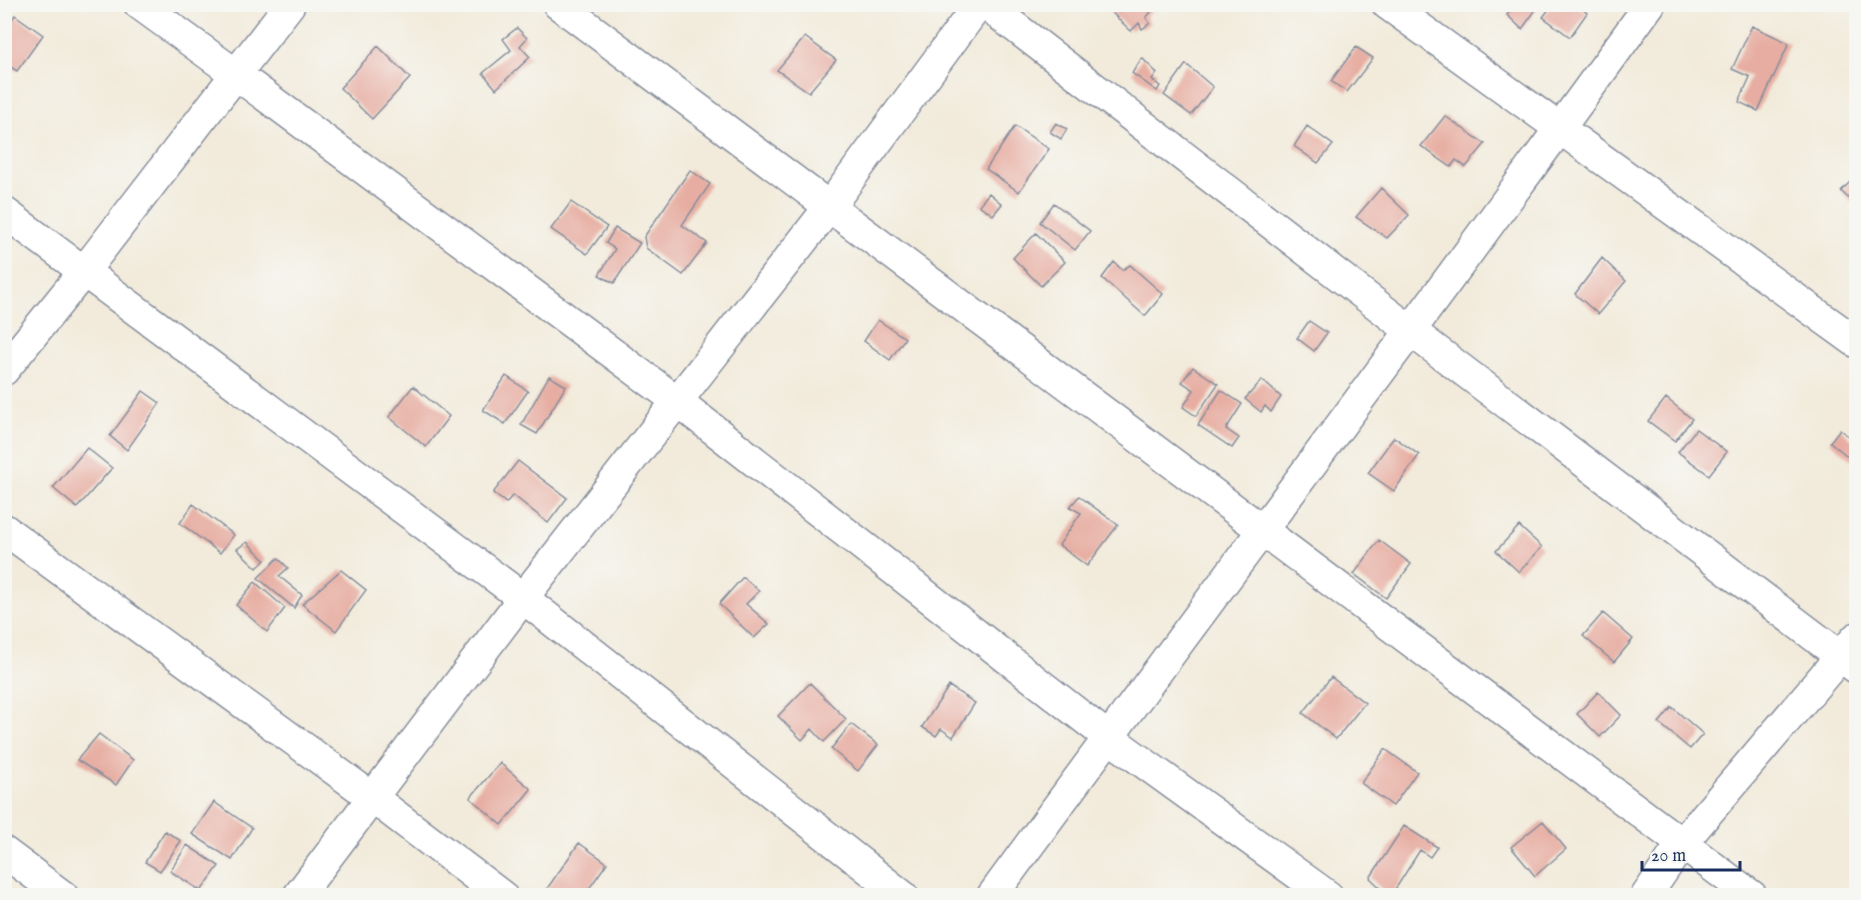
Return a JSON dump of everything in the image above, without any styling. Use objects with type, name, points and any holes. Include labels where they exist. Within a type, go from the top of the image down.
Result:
[{"type":"street","points":[[139,4],[677,401],[1108,736],[1328,896]]},
{"type":"street","points":[[4,370],[85,270],[290,4]]},
{"type":"street","points":[[558,4],[1263,532],[1683,842],[1752,896]]},
{"type":"street","points":[[298,896],[523,598],[830,206],[979,4]]},
{"type":"street","points":[[985,4],[1411,331],[1851,654],[1683,842],[1646,896]]},
{"type":"street","points":[[1387,4],[1857,342]]},
{"type":"street","points":[[992,896],[1108,736],[1263,532],[1650,4]]},
{"type":"street","points":[[4,212],[523,598],[903,896]]},
{"type":"street","points":[[4,529],[373,798],[502,896]]},
{"type":"street","points":[[4,852],[63,896]]},
{"type":"building","points":[[1514,4],[1540,4],[1522,29],[1507,15]]},
{"type":"building","points":[[1553,4],[1576,4],[1587,13],[1570,37],[1543,17]]},
{"type":"building","points":[[1110,5],[1153,5],[1155,7],[1146,18],[1150,23],[1142,29],[1139,23],[1131,31],[1107,8]]},
{"type":"building","points":[[15,15],[43,35],[17,71],[4,63],[4,30]]},
{"type":"building","points":[[1752,26],[1789,43],[1758,111],[1739,102],[1750,77],[1732,69]]},
{"type":"building","points":[[517,28],[527,38],[520,46],[530,57],[496,89],[483,73],[511,50],[503,39]]},
{"type":"building","points":[[805,37],[836,60],[809,92],[777,70]]},
{"type":"building","points":[[378,46],[410,78],[372,119],[340,88]]},
{"type":"building","points":[[1356,47],[1373,58],[1347,92],[1331,81]]},
{"type":"building","points":[[1142,58],[1157,73],[1152,80],[1160,86],[1157,91],[1132,73]]},
{"type":"building","points":[[1186,64],[1213,87],[1191,115],[1164,95]]},
{"type":"building","points":[[1445,116],[1485,144],[1466,167],[1456,160],[1451,167],[1421,146]]},
{"type":"building","points":[[1056,123],[1067,129],[1061,139],[1050,132]]},
{"type":"building","points":[[1015,126],[1049,149],[1019,192],[986,169]]},
{"type":"building","points":[[1307,126],[1333,145],[1318,163],[1294,146]]},
{"type":"building","points":[[690,170],[710,184],[682,225],[707,243],[683,275],[646,248],[644,237]]},
{"type":"building","points":[[1852,180],[1856,185],[1856,206],[1841,191]]},
{"type":"building","points":[[1381,188],[1409,215],[1387,238],[1356,217]]},
{"type":"building","points":[[989,193],[1002,204],[993,215],[979,205]]},
{"type":"building","points":[[571,202],[607,227],[587,254],[551,229]]},
{"type":"building","points":[[1054,203],[1090,231],[1075,250],[1040,222]]},
{"type":"building","points":[[615,228],[640,243],[614,283],[599,275],[615,249],[606,243]]},
{"type":"building","points":[[1036,233],[1065,262],[1041,286],[1013,258]]},
{"type":"building","points":[[1602,258],[1626,281],[1598,314],[1575,294]]},
{"type":"building","points":[[1114,262],[1122,270],[1130,265],[1163,294],[1145,316],[1102,278]]},
{"type":"building","points":[[878,320],[905,338],[890,360],[864,341]]},
{"type":"building","points":[[1309,321],[1327,333],[1314,351],[1297,338]]},
{"type":"building","points":[[1193,367],[1218,384],[1196,416],[1183,407],[1194,390],[1182,382]]},
{"type":"building","points":[[506,376],[528,391],[505,424],[483,410]]},
{"type":"building","points":[[549,376],[566,386],[537,434],[521,425]]},
{"type":"building","points":[[1262,380],[1281,397],[1271,412],[1265,406],[1261,412],[1245,399]]},
{"type":"building","points":[[413,386],[449,416],[426,447],[389,417]]},
{"type":"building","points":[[1221,390],[1242,404],[1226,429],[1239,438],[1232,448],[1198,425]]},
{"type":"building","points":[[143,391],[160,403],[127,450],[110,436]]},
{"type":"building","points":[[1666,398],[1692,419],[1675,441],[1648,421]]},
{"type":"building","points":[[1696,429],[1727,452],[1709,475],[1678,452]]},
{"type":"building","points":[[1840,429],[1856,443],[1856,463],[1830,442]]},
{"type":"building","points":[[1394,437],[1419,455],[1394,491],[1368,473]]},
{"type":"building","points":[[87,448],[112,468],[77,508],[53,488]]},
{"type":"building","points":[[518,461],[567,498],[548,523],[513,495],[506,503],[493,493]]},
{"type":"building","points":[[1079,496],[1118,525],[1087,566],[1059,545],[1081,513],[1070,507]]},
{"type":"building","points":[[193,504],[234,535],[220,553],[180,523]]},
{"type":"building","points":[[1519,526],[1542,547],[1519,572],[1496,551]]},
{"type":"building","points":[[1379,540],[1411,564],[1386,598],[1354,574]]},
{"type":"building","points":[[247,542],[265,560],[257,568],[237,549]]},
{"type":"building","points":[[278,558],[288,568],[279,576],[302,595],[294,608],[258,578]]},
{"type":"building","points":[[341,570],[366,590],[336,631],[302,604]]},
{"type":"building","points":[[743,577],[759,591],[746,604],[769,624],[754,638],[719,604]]},
{"type":"building","points":[[255,582],[285,608],[267,632],[236,605]]},
{"type":"building","points":[[1603,613],[1633,639],[1614,662],[1583,636]]},
{"type":"building","points":[[1331,677],[1365,703],[1336,739],[1303,713]]},
{"type":"building","points":[[810,683],[846,719],[824,742],[812,729],[802,740],[778,716]]},
{"type":"building","points":[[949,686],[975,703],[953,737],[941,729],[936,736],[922,727]]},
{"type":"building","points":[[1598,692],[1621,715],[1600,737],[1577,714]]},
{"type":"building","points":[[1672,707],[1703,734],[1690,749],[1659,723]]},
{"type":"building","points":[[851,724],[878,745],[858,771],[831,749]]},
{"type":"building","points":[[99,734],[133,760],[116,785],[77,760]]},
{"type":"building","points":[[1385,749],[1417,772],[1393,806],[1361,783]]},
{"type":"building","points":[[500,763],[531,789],[502,825],[470,798]]},
{"type":"building","points":[[214,802],[252,828],[232,860],[192,834]]},
{"type":"building","points":[[1543,821],[1566,849],[1535,876],[1511,847]]},
{"type":"building","points":[[1404,826],[1437,847],[1430,857],[1420,850],[1389,896],[1370,878]]},
{"type":"building","points":[[165,831],[181,841],[160,871],[145,862]]},
{"type":"building","points":[[579,843],[607,863],[584,896],[547,896],[544,893]]},
{"type":"building","points":[[187,845],[219,866],[201,891],[170,871]]}]
